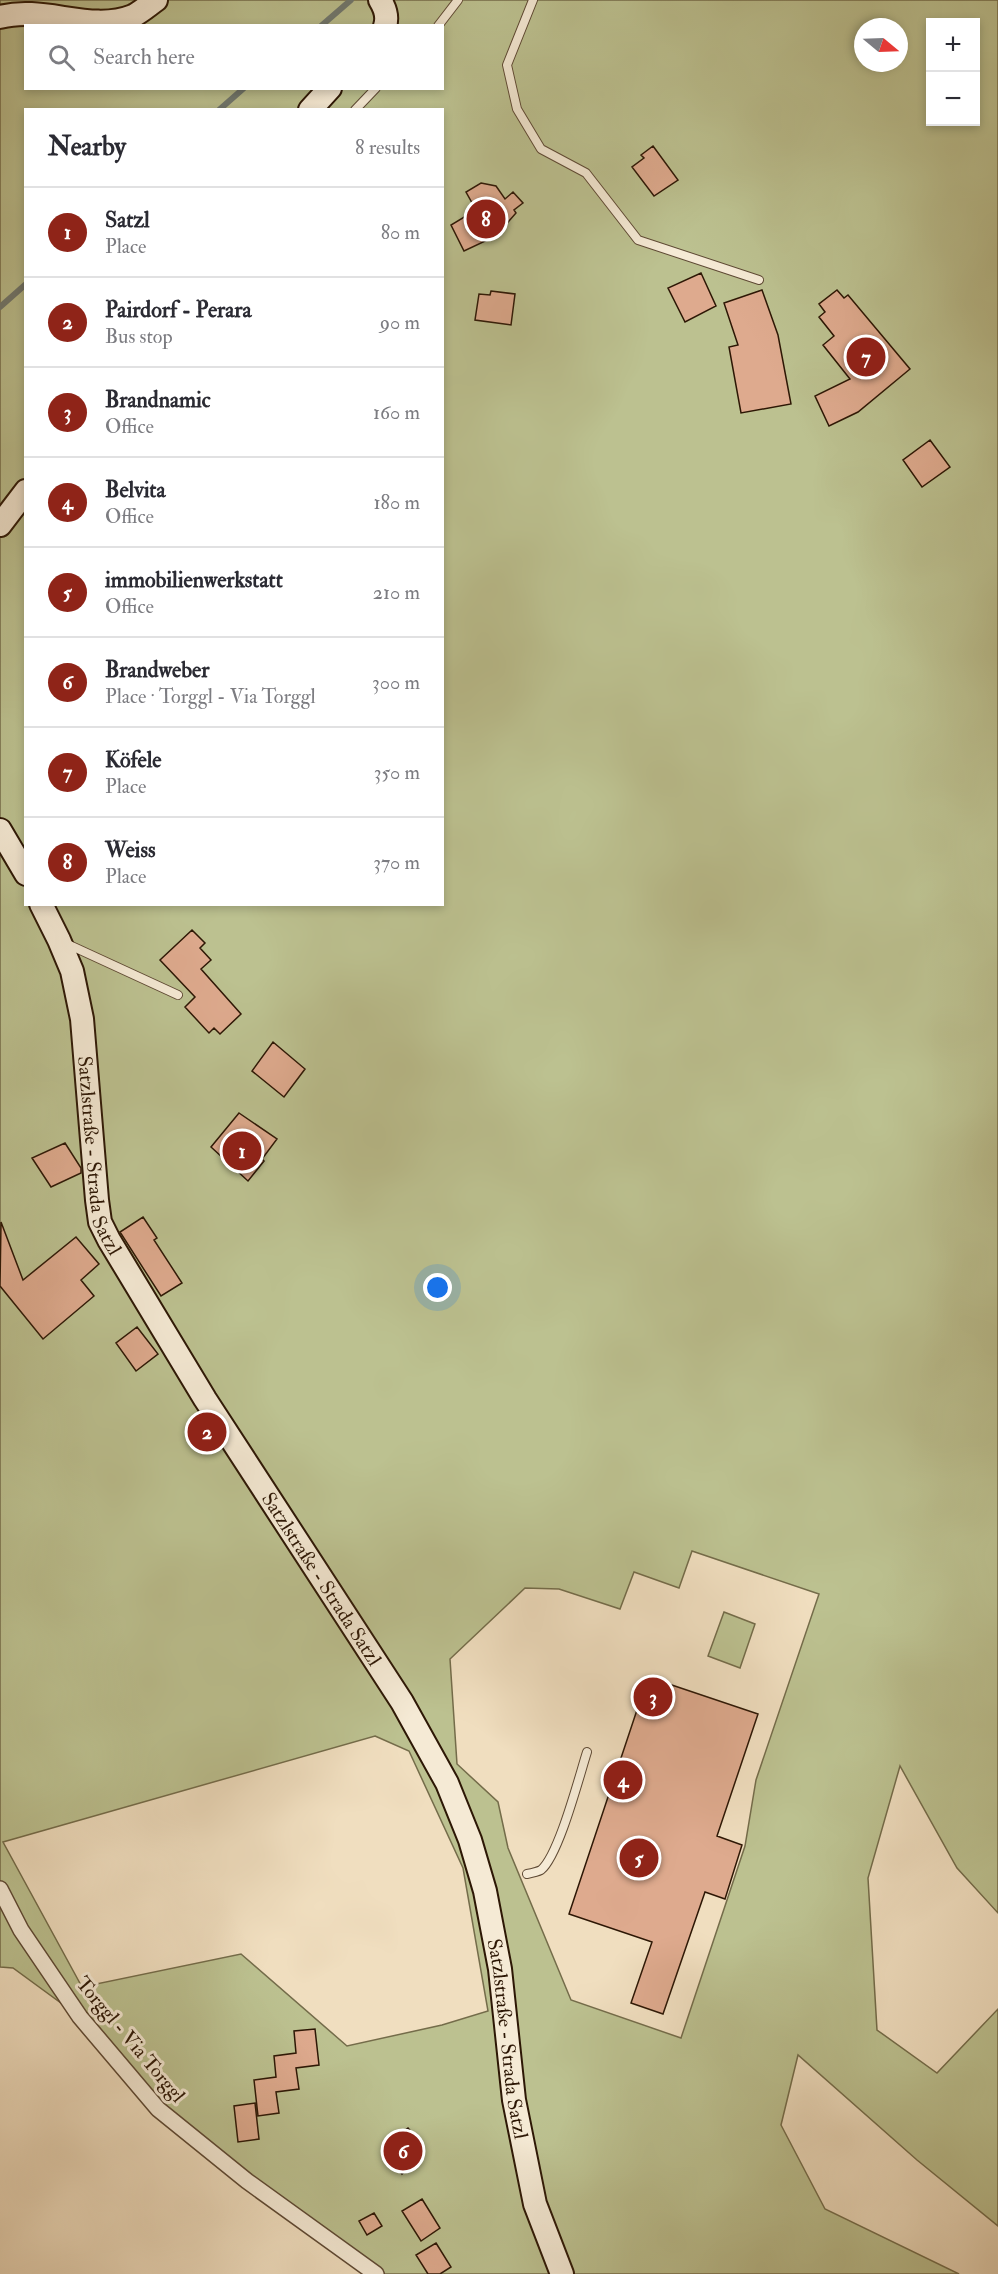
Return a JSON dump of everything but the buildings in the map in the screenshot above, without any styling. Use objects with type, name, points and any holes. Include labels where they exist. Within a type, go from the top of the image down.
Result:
[{"type":"street","points":[[0,17],[37,15],[111,22],[135,15],[156,0]]},
{"type":"street","points":[[312,108],[328,90]]},
{"type":"street","points":[[0,525],[24,494]]},
{"type":"street","points":[[0,830],[24,871]]},
{"type":"street","name":"Satzlstraße - Strada Satzl","points":[[42,906],[72,972],[82,1019],[100,1222],[206,1399],[402,1702],[447,1783],[470,1840],[485,1891],[498,1958],[514,2100],[535,2204],[562,2274]]},
{"type":"street","name":"Torggl - Via Torggl","points":[[0,1889],[21,1930],[80,2017],[158,2109],[247,2181],[376,2274]]},
{"type":"lane","points":[[440,24],[458,0]]},
{"type":"lane","points":[[533,0],[507,65],[517,109],[541,149],[586,173],[638,240],[759,280]]},
{"type":"lane","points":[[357,108],[374,90]]},
{"type":"lane","points":[[59,940],[178,995]]},
{"type":"lane","points":[[528,1874],[540,1871],[552,1853],[587,1752]]},
{"type":"green space","points":[[0,0],[998,0],[998,1913],[957,1868],[900,1766],[868,1878],[877,2030],[937,2073],[998,2009],[998,2226],[917,2160],[798,2055],[781,2125],[825,2209],[959,2274],[376,2274],[158,2109],[80,2017],[13,1968],[0,1967]],"holes":[[[692,1551],[819,1594],[756,1780],[745,1846],[681,2038],[571,2000],[508,1848],[498,1802],[457,1764],[450,1659],[525,1588],[559,1589],[620,1609],[634,1572],[679,1588]],[[375,1736],[409,1751],[463,1868],[488,2011],[442,2025],[347,2046],[241,1954],[82,1987],[3,1842]]]},
{"type":"green space","points":[[724,1612],[755,1624],[740,1668],[708,1656]]},
{"type":"waterway","points":[[323,24],[351,0]]},
{"type":"waterway","points":[[221,108],[242,90]]},
{"type":"waterway","points":[[0,307],[24,286]]},
{"type":"place","name":"Weiss","points":[[486,219]]},
{"type":"place","name":"Köfele","points":[[866,357]]},
{"type":"place","name":"Satzl","points":[[242,1151]]},
{"type":"place","name":"Pairdorf - Perara","points":[[207,1432]]},
{"type":"place","name":"Brandnamic","points":[[653,1697]]},
{"type":"place","name":"Belvita","points":[[623,1780]]},
{"type":"place","name":"immobilienwerkstatt","points":[[639,1858]]},
{"type":"place","name":"Brandweber","points":[[403,2151]]}]
